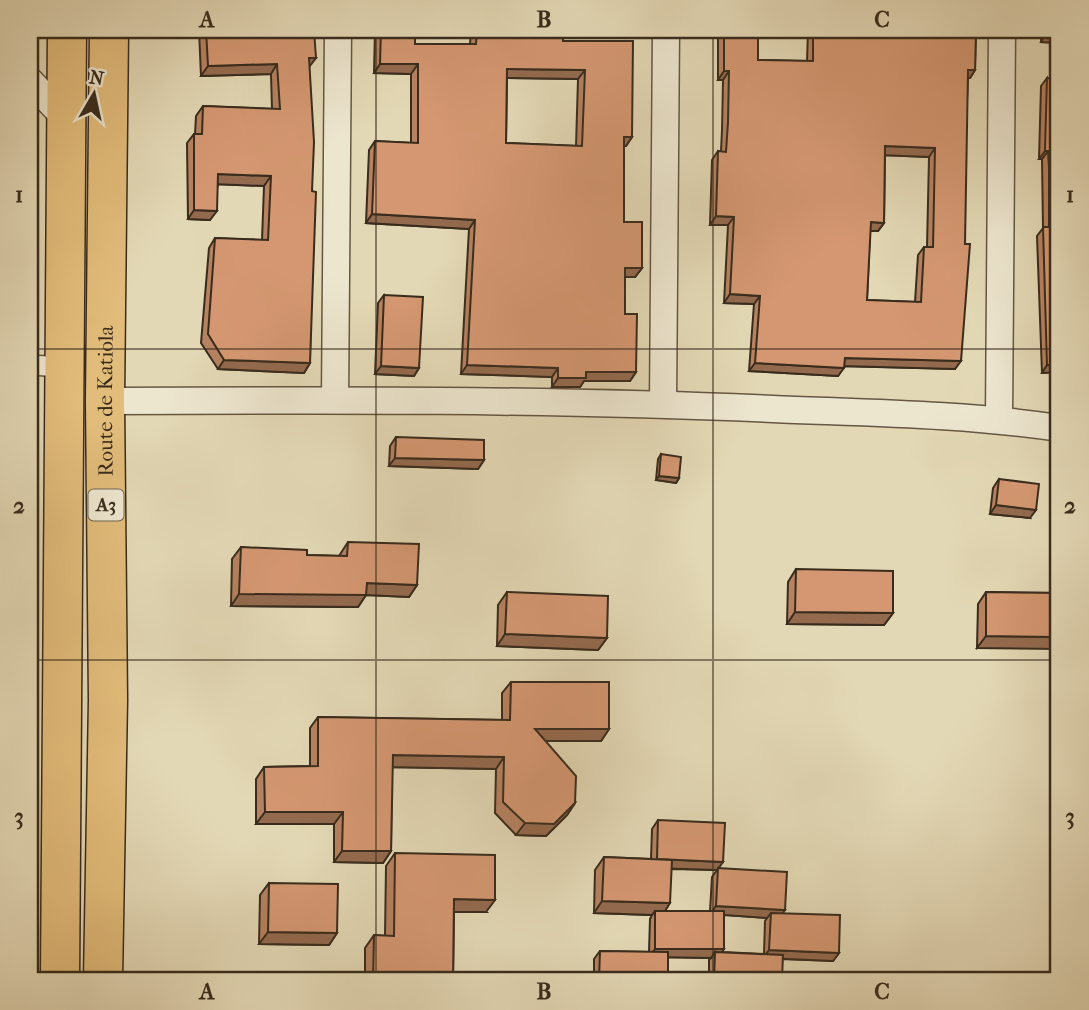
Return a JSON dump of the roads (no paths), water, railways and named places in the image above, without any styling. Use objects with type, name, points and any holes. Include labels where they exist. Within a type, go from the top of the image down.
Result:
[{"type":"highway","name":"Route de Katiola","points":[[60,980],[47,366],[67,120],[67,30]]},
{"type":"highway","name":"Route de Katiola","points":[[103,980],[108,700],[105,401],[109,30]]},
{"type":"street","points":[[335,400],[338,30]]},
{"type":"street","points":[[663,404],[666,30]]},
{"type":"street","points":[[999,419],[1002,30]]},
{"type":"street","points":[[30,81],[67,120]]},
{"type":"street","points":[[105,401],[335,400],[663,404],[999,419],[1059,428]]}]
